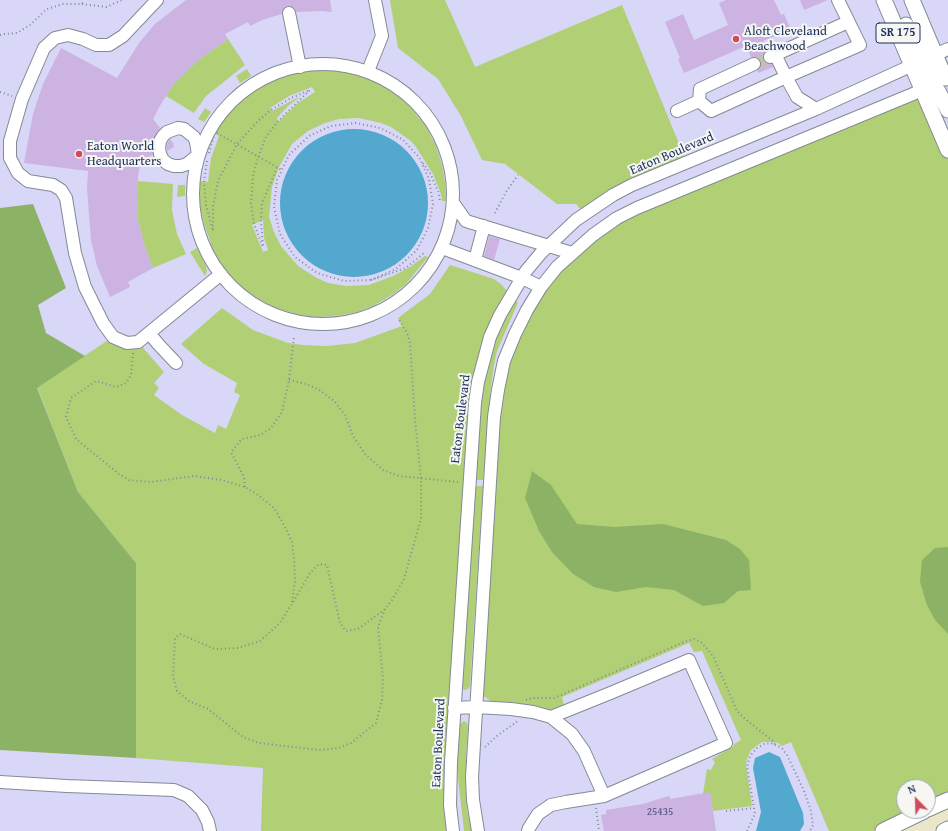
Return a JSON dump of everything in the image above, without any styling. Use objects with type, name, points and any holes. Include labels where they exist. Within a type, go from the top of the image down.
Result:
[{"type":"main road","name":"SR 175","points":[[884,0],[912,66],[939,82],[948,150]]},
{"type":"main road","points":[[895,0],[913,41],[937,55],[939,82],[942,97],[948,110]]},
{"type":"main road","name":"SR 175","points":[[912,0],[937,55]]},
{"type":"main road","points":[[936,805],[948,800]]},
{"type":"main road","points":[[883,831],[908,819]]},
{"type":"main road","points":[[944,831],[948,829]]},
{"type":"street","points":[[157,0],[123,36],[109,45],[96,45],[83,39],[68,35],[55,38],[44,48],[22,99],[10,141],[10,158],[18,173],[28,181],[53,185],[61,190],[66,198],[75,253],[85,287],[103,323],[113,337],[127,343],[138,342],[221,274]]},
{"type":"street","points":[[368,71],[382,36],[375,0]]},
{"type":"street","points":[[699,101],[711,111],[860,45],[838,0]]},
{"type":"street","points":[[289,13],[300,67]]},
{"type":"street","points":[[816,108],[797,97],[772,55],[848,22]]},
{"type":"street","name":"Eaton Boulevard","points":[[453,831],[450,805],[454,708],[472,423],[478,382],[490,337],[500,315],[526,271],[548,246],[576,220],[613,195],[632,185],[816,108],[937,55]]},
{"type":"street","points":[[327,63],[368,71],[405,92],[434,123],[450,162],[454,204],[450,226],[437,259],[419,282],[396,302],[364,318],[329,324],[293,321],[260,308],[231,287],[209,259],[196,226],[192,190],[198,155],[217,117],[247,88],[285,69],[300,67],[327,63]]},
{"type":"street","points":[[699,101],[700,88],[754,64]]},
{"type":"street","points":[[478,831],[473,800],[472,777],[494,417],[504,360],[527,310],[541,287],[557,267],[572,253],[593,235],[617,218],[637,208],[939,82]]},
{"type":"street","points":[[677,111],[699,101]]},
{"type":"street","points":[[454,204],[466,221],[572,253]]},
{"type":"street","points":[[475,260],[484,226]]},
{"type":"street","points":[[442,248],[522,278],[541,287]]},
{"type":"street","points":[[149,333],[158,345],[176,363]]},
{"type":"street","points":[[528,831],[538,814],[551,805],[604,796],[726,743],[689,660],[551,717]]},
{"type":"street","points":[[454,708],[476,707],[510,709],[533,712],[551,717],[572,734],[584,751],[604,796]]},
{"type":"street","points":[[0,782],[174,790],[188,796],[202,810],[208,822],[210,831]]},
{"type":"path","points":[[82,4],[84,0]]},
{"type":"path","points":[[0,35],[17,33],[30,25],[47,9],[63,4],[82,4],[106,7],[122,0]]},
{"type":"path","points":[[277,168],[262,203],[261,221],[263,247],[254,224],[251,203],[253,176],[258,156],[266,137],[278,121],[310,90],[291,98],[271,110],[258,121],[237,144],[218,181],[213,206],[213,231],[206,205],[204,182],[207,157],[215,132],[237,144],[258,156],[277,168],[282,170]]},
{"type":"path","points":[[424,253],[406,268],[371,280],[344,281],[317,273],[295,257],[280,234],[274,207],[277,180],[289,156],[309,136],[331,126],[356,123],[386,130],[402,139],[419,157],[430,173],[439,193],[440,202]]},
{"type":"path","points":[[371,280],[396,269],[416,250],[428,228],[433,204],[429,179],[419,157]]},
{"type":"path","points":[[495,213],[506,192],[518,175]]},
{"type":"path","points":[[384,609],[378,627],[383,678],[382,700],[376,723],[351,743],[339,748],[319,750],[259,743],[244,737],[208,709],[189,701],[177,691],[173,676],[175,638],[180,634],[215,649],[238,648],[260,641],[279,624],[310,573],[319,564],[327,565],[340,623],[346,631],[358,629],[384,609],[392,600],[404,579],[421,518],[421,479],[410,344],[407,333],[398,318]]},
{"type":"path","points":[[245,487],[244,477],[231,452],[242,439],[260,435],[270,429],[282,412],[289,380],[294,337]]},
{"type":"path","points":[[134,342],[131,375],[126,382],[116,387],[96,381],[71,398],[66,417],[76,439],[118,474],[129,480],[151,482],[194,476],[221,480],[245,487],[258,495],[274,508],[292,542],[295,580],[292,604]]},
{"type":"path","points":[[289,380],[306,384],[318,389],[334,401],[345,415],[353,436],[365,454],[383,470],[400,476],[458,482]]},
{"type":"path","points":[[485,747],[498,735],[518,722],[521,717]]},
{"type":"path","points":[[747,831],[755,814],[748,767],[750,756],[757,748],[764,744],[771,743],[782,748],[787,755],[804,791],[811,811],[813,825],[810,831]]},
{"type":"path","points":[[595,805],[599,831]]},
{"type":"path","points":[[726,812],[755,808]]},
{"type":"shaded area","points":[[0,0],[948,0],[948,800],[936,792],[936,779],[896,779],[896,819],[883,831],[0,831]]},
{"type":"green space","points":[[390,0],[445,0],[475,67],[622,5],[687,163],[584,213],[576,204],[557,204],[505,164],[482,160],[461,116],[438,79],[398,48]]},
{"type":"green space","points":[[228,39],[245,65],[206,96],[194,113],[166,96],[175,82],[201,58]]},
{"type":"green space","points":[[247,69],[251,76],[240,83],[236,76]]},
{"type":"green space","points":[[309,69],[325,69],[355,74],[375,81],[404,100],[425,125],[436,146],[442,165],[446,201],[442,201],[441,194],[433,174],[411,141],[391,127],[381,123],[359,118],[339,119],[325,123],[308,131],[292,144],[279,167],[272,187],[269,217],[281,246],[298,266],[328,283],[346,286],[369,285],[393,276],[410,267],[425,256],[428,257],[406,284],[392,295],[373,306],[357,312],[320,317],[300,315],[276,308],[247,292],[234,280],[220,264],[209,244],[211,243],[204,224],[199,201],[200,181],[208,182],[211,158],[219,136],[215,133],[229,112],[257,87],[272,79],[293,72]],"holes":[[[312,87],[315,92],[298,103],[278,122],[277,118],[288,106],[301,96],[272,111],[270,108],[289,96]],[[263,220],[264,238],[268,250],[263,252],[252,225]]]},
{"type":"green space","points":[[922,89],[948,150],[948,800],[936,805],[936,779],[896,779],[896,819],[908,819],[883,831],[829,831],[791,742],[782,746],[778,743],[762,742],[751,750],[746,765],[752,806],[713,811],[710,793],[703,794],[707,769],[711,770],[715,762],[712,759],[741,740],[702,651],[694,652],[689,643],[562,697],[564,705],[561,708],[551,710],[533,705],[492,702],[484,696],[483,689],[498,390],[541,287],[617,218]]},
{"type":"green space","points":[[205,108],[211,112],[204,122],[198,119]]},
{"type":"green space","points":[[138,181],[173,184],[172,210],[177,234],[186,254],[153,268],[145,247],[138,220]]},
{"type":"green space","points":[[178,185],[185,185],[185,196],[177,197]]},
{"type":"green space","points":[[33,204],[66,288],[38,305],[46,333],[85,356],[37,388],[78,492],[136,563],[136,758],[0,750],[0,208]]},
{"type":"green space","points":[[197,248],[206,266],[207,271],[205,276],[190,252]]},
{"type":"green space","points":[[450,265],[494,279],[502,285],[511,296],[478,382],[453,831],[261,831],[263,768],[136,758],[136,563],[78,492],[37,387],[113,337],[138,342],[164,372],[154,383],[159,388],[154,395],[182,415],[215,433],[218,425],[226,429],[240,395],[234,392],[237,383],[204,364],[181,344],[222,308],[253,330],[288,343],[327,346],[355,343],[402,326],[398,318],[430,294]]},
{"type":"green space","points":[[514,301],[518,302],[497,351],[494,365],[483,480],[475,480],[477,438],[482,392],[497,333]]},
{"type":"green space","points":[[532,471],[551,485],[577,524],[614,527],[663,524],[726,540],[740,549],[749,560],[751,590],[738,591],[724,603],[703,606],[674,590],[646,587],[616,592],[594,587],[573,574],[552,552],[539,531],[525,498]]},
{"type":"green space","points":[[474,486],[483,486],[470,686],[465,690],[461,685]]},
{"type":"green space","points":[[948,547],[948,634],[935,620],[927,605],[920,582],[922,560],[935,548]]},
{"type":"green space","points":[[464,721],[467,723],[468,727],[466,755],[467,810],[472,831],[464,831],[457,769],[459,725]]},
{"type":"water","points":[[354,129],[375,132],[389,138],[401,146],[411,156],[419,168],[425,182],[428,203],[425,224],[419,238],[411,250],[401,260],[389,268],[375,274],[354,277],[333,274],[319,268],[307,260],[297,250],[289,238],[283,224],[280,203],[283,182],[289,168],[297,156],[307,146],[319,138],[333,132]]},
{"type":"water","points":[[769,752],[780,757],[803,813],[804,824],[800,831],[756,831],[761,812],[753,768],[755,758]]},
{"type":"building","name":"Eaton World Headquarters","points":[[186,0],[330,0],[332,12],[296,12],[294,8],[288,6],[284,8],[282,14],[262,20],[250,26],[248,22],[225,34],[228,39],[201,58],[175,82],[153,119],[160,128],[153,140],[153,155],[141,159],[138,176],[138,220],[145,247],[153,268],[128,282],[130,287],[110,297],[97,266],[91,240],[87,189],[88,171],[24,163],[33,114],[43,84],[61,48],[117,78],[139,43],[155,24]]},
{"type":"building","name":"Aloft Cleveland Beachwood","points":[[726,0],[774,0],[781,15],[784,14],[790,28],[787,29],[788,31],[763,41],[767,50],[764,53],[763,60],[766,63],[772,64],[773,67],[758,73],[757,71],[760,68],[761,61],[758,58],[751,57],[746,46],[684,73],[678,59],[680,58],[665,22],[683,14],[694,40],[728,25],[719,3]]},
{"type":"building","points":[[800,0],[828,0],[804,10]]},
{"type":"building","points":[[170,139],[174,147],[167,151],[167,144]]},
{"type":"building","points":[[489,236],[500,239],[494,260],[484,256]]},
{"type":"building","points":[[710,792],[716,831],[604,831],[601,815],[606,814],[606,810],[643,804],[670,796],[670,799]]},
{"type":"tunnel","points":[[754,64],[770,57]]},
{"type":"place","name":"Aloft Cleveland Beachwood","points":[[736,39]]},
{"type":"place","name":"Eaton World Headquarters","points":[[79,154]]}]
